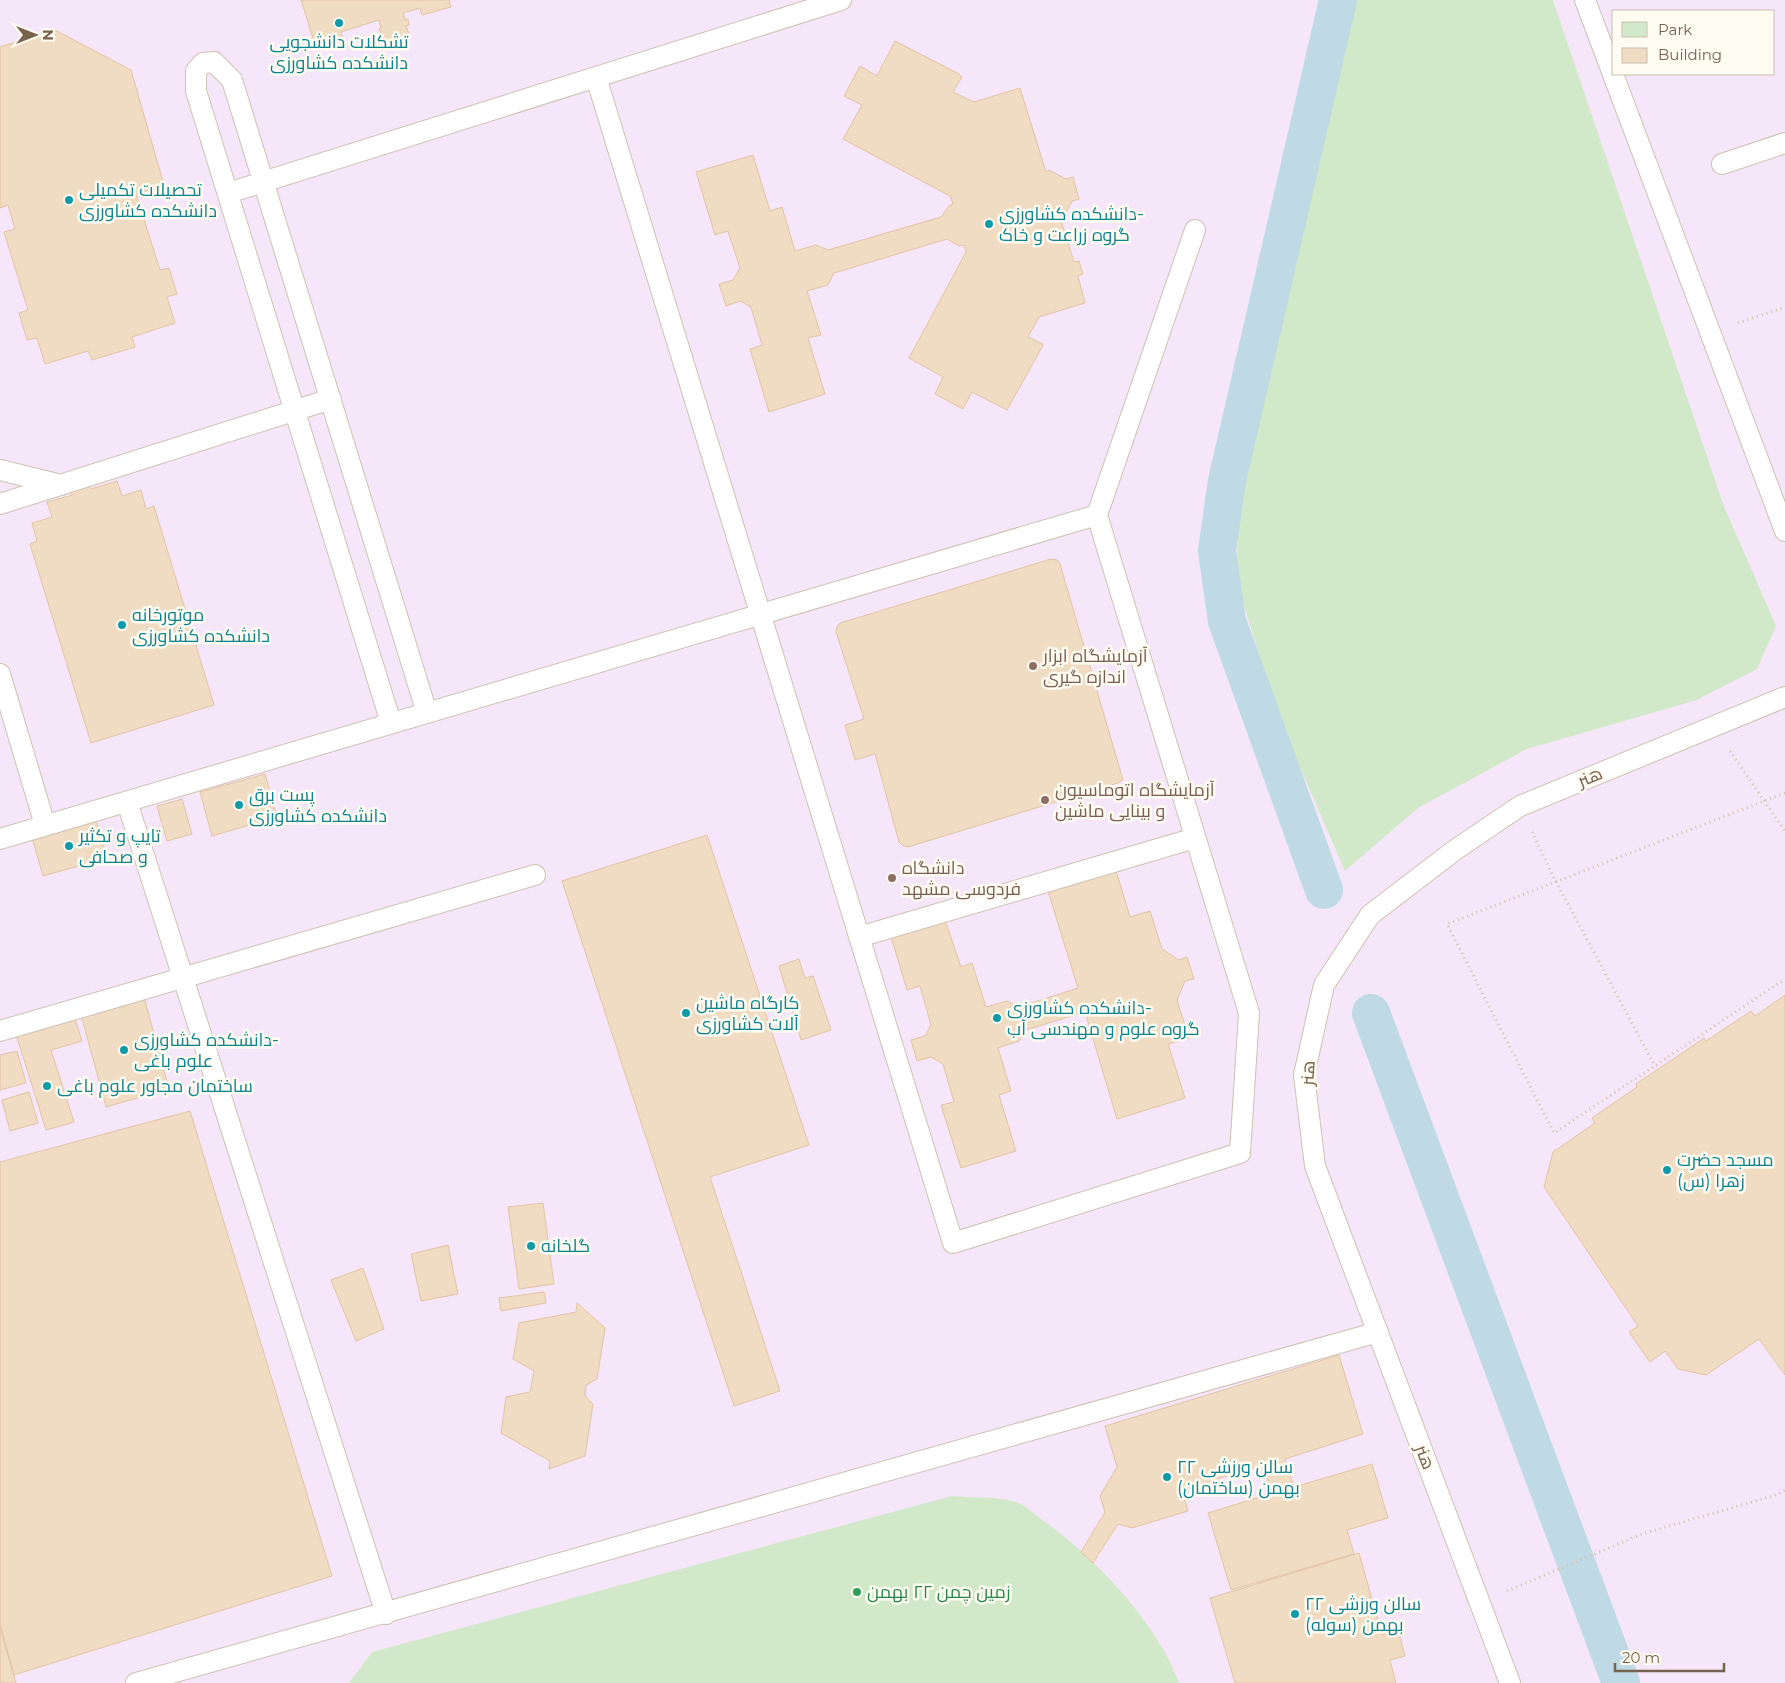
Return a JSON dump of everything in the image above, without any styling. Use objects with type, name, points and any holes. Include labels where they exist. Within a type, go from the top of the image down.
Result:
[{"type":"lane","points":[[228,193],[841,0]]},
{"type":"lane","points":[[1585,0],[1612,72]]},
{"type":"lane","points":[[391,724],[196,91],[196,71],[203,64],[214,62],[232,80],[427,713]]},
{"type":"lane","points":[[1613,75],[1785,531]]},
{"type":"lane","points":[[596,77],[953,1243],[1240,1153],[1249,1013],[1098,516],[1195,230]]},
{"type":"lane","points":[[1722,164],[1785,143]]},
{"type":"lane","points":[[0,504],[331,399]]},
{"type":"lane","points":[[0,470],[60,485]]},
{"type":"lane","points":[[0,839],[1098,516]]},
{"type":"lane","points":[[0,674],[45,826]]},
{"type":"lane","name":"هنر","points":[[1510,1683],[1315,1166],[1304,1075],[1324,985],[1370,915],[1455,850],[1520,806],[1785,697]]},
{"type":"lane","points":[[127,802],[386,1614]]},
{"type":"lane","points":[[859,937],[1195,838]]},
{"type":"lane","points":[[0,1031],[535,875]]},
{"type":"lane","points":[[136,1683],[386,1614],[1378,1332]]},
{"type":"path","points":[[1710,332],[1785,307]]},
{"type":"path","points":[[1714,727],[1785,831]]},
{"type":"path","points":[[1785,794],[1555,880],[1447,924],[1554,1133],[1785,979]]},
{"type":"path","points":[[1520,806],[1555,880],[1655,1066]]},
{"type":"path","points":[[1503,1592],[1642,1534],[1779,1494],[1785,1490]]},
{"type":"shaded area","name":"دانشگاه فردوسی مشهد","points":[[0,0],[1785,0],[1785,1683],[0,1683]]},
{"type":"green space","points":[[1351,0],[1553,0],[1723,504],[1776,626],[1757,669],[1697,700],[1527,749],[1418,808],[1345,871],[1280,721],[1236,580],[1241,476],[1297,254]]},
{"type":"green space","name":"زمین چمن ۲۲ بهمن","points":[[952,1496],[993,1498],[1016,1502],[1025,1506],[1058,1531],[1100,1569],[1139,1614],[1156,1637],[1179,1683],[349,1683],[372,1652]]},
{"type":"building","name":"تشکلات دانشجویی دانشکده کشاورزی","points":[[301,0],[449,0],[451,7],[422,15],[420,8],[403,13],[405,20],[408,19],[409,25],[406,26],[410,36],[387,44],[379,29],[381,28],[379,20],[341,32],[343,39],[316,48]]},
{"type":"building","name":"تحصیلات تکمیلی دانشکده کشاورزی","points":[[55,30],[131,70],[164,185],[136,194],[160,270],[169,268],[177,294],[167,297],[175,323],[132,337],[135,347],[92,360],[88,351],[45,364],[37,338],[27,340],[19,313],[28,310],[4,232],[15,229],[8,205],[0,208],[0,47]]},
{"type":"building","name":"دانشکده کشاورزی- گروه زراعت و خاک","points":[[895,41],[959,74],[962,77],[953,92],[974,102],[1020,88],[1046,172],[1049,170],[1066,179],[1073,177],[1079,199],[1072,201],[1063,218],[1060,217],[1074,262],[1079,261],[1083,274],[1078,276],[1085,303],[1039,317],[1028,337],[1043,344],[1042,347],[1007,410],[972,392],[963,409],[935,394],[943,377],[909,358],[966,252],[964,245],[959,246],[947,239],[834,273],[828,285],[807,291],[821,335],[808,338],[825,394],[769,412],[750,349],[762,345],[751,307],[740,301],[726,306],[719,284],[733,280],[740,268],[728,231],[715,235],[696,172],[753,155],[770,211],[782,207],[795,251],[816,245],[828,250],[941,217],[949,206],[953,204],[950,196],[843,139],[862,105],[844,96],[860,66],[877,76]]},
{"type":"building","name":"موتورخانه دانشکده کشاورزی","points":[[88,479],[91,489],[117,481],[122,496],[141,490],[146,509],[154,506],[214,705],[91,743],[30,544],[37,541],[32,523],[52,517],[47,502],[72,495],[70,485]]},
{"type":"building","points":[[1051,559],[1057,560],[1060,564],[1123,780],[908,847],[903,846],[899,842],[875,754],[855,760],[845,725],[864,719],[836,632],[837,627],[840,623]]},
{"type":"building","name":"پست برق دانشکده کشاورزی","points":[[265,774],[277,817],[212,836],[200,792]]},
{"type":"building","points":[[182,799],[192,834],[167,841],[157,806]]},
{"type":"building","name":"تایپ و تکثیر و صحافی","points":[[95,816],[107,858],[43,876],[31,834]]},
{"type":"building","name":"کارگاه ماشین آلات کشاورزی","points":[[707,835],[809,1145],[710,1177],[780,1391],[734,1406],[562,881]]},
{"type":"building","name":"دانشکده کشاورزی- گروه علوم و مهندسی آب","points":[[1114,864],[1130,917],[1150,911],[1162,949],[1179,960],[1187,957],[1194,979],[1185,981],[1177,1000],[1189,1038],[1168,1044],[1185,1098],[1117,1119],[1085,1012],[1026,1030],[1019,1041],[998,1048],[1011,1091],[999,1095],[1016,1151],[961,1168],[941,1105],[954,1102],[943,1064],[931,1057],[917,1061],[911,1040],[925,1036],[931,1025],[920,986],[907,990],[889,930],[943,914],[961,967],[972,963],[986,1007],[1007,1001],[1019,1007],[1078,988],[1048,891]]},
{"type":"building","points":[[799,959],[805,978],[813,976],[831,1030],[801,1040],[779,966]]},
{"type":"building","name":"دانشکده کشاورزی- علوم باغی","points":[[143,993],[169,1089],[106,1107],[80,1011]]},
{"type":"building","name":"مسجد حضرت زهرا (س)","points":[[1785,995],[1785,1375],[1759,1339],[1706,1375],[1678,1369],[1665,1351],[1650,1362],[1629,1332],[1638,1326],[1544,1187],[1553,1152],[1595,1123],[1592,1118],[1637,1087],[1636,1084],[1704,1038],[1706,1041],[1751,1011],[1755,1016]]},
{"type":"building","name":"ساختمان مجاور علوم باغی","points":[[74,1015],[82,1041],[51,1050],[74,1122],[46,1130],[15,1031]]},
{"type":"building","points":[[17,1051],[26,1083],[0,1090],[0,1055]]},
{"type":"building","points":[[29,1092],[38,1123],[10,1131],[2,1100]]},
{"type":"building","points":[[190,1111],[332,1576],[14,1675],[0,1624],[0,1162]]},
{"type":"building","name":"گلخانه","points":[[543,1203],[554,1284],[519,1289],[508,1207]]},
{"type":"building","points":[[448,1245],[458,1294],[421,1301],[411,1254]]},
{"type":"building","points":[[363,1268],[384,1329],[356,1341],[331,1280]]},
{"type":"building","name":"گلخانه","points":[[544,1292],[546,1303],[501,1311],[499,1298]]},
{"type":"building","points":[[577,1303],[605,1328],[597,1379],[586,1385],[585,1396],[593,1404],[585,1456],[549,1469],[550,1461],[501,1433],[506,1397],[530,1392],[534,1371],[513,1359],[519,1323],[576,1312]]},
{"type":"building","name":"سالن ورزشی ۲۲ بهمن (ساختمان)","points":[[1339,1355],[1363,1434],[1285,1459],[1294,1487],[1372,1464],[1388,1518],[1347,1530],[1354,1554],[1231,1590],[1208,1513],[1272,1493],[1263,1465],[1182,1490],[1188,1511],[1132,1528],[1118,1524],[1093,1563],[1081,1552],[1105,1512],[1100,1496],[1117,1467],[1105,1426]]},
{"type":"building","name":"سالن ورزشی ۲۲ بهمن (سوله)","points":[[1359,1553],[1382,1635],[1398,1630],[1405,1656],[1390,1660],[1396,1683],[1235,1683],[1210,1598]]},
{"type":"building","points":[[0,1627],[16,1683],[0,1683]]},
{"type":"waterway","points":[[1324,890],[1227,621],[1217,551],[1227,481],[1338,0]]},
{"type":"waterway","points":[[1371,1013],[1621,1683]]},
{"type":"place","name":"تشکلات دانشجویی دانشکده کشاورزی","points":[[339,23]]},
{"type":"place","name":"تحصیلات تکمیلی دانشکده کشاورزی","points":[[69,200]]},
{"type":"place","name":"دانشکده کشاورزی- گروه زراعت و خاک","points":[[989,224]]},
{"type":"place","name":"موتورخانه دانشکده کشاورزی","points":[[122,625]]},
{"type":"place","name":"آزمایشگاه ابزار اندازه گیری","points":[[1033,666]]},
{"type":"place","name":"آزمایشگاه اتوماسیون و بینایی ماشین","points":[[1045,800]]},
{"type":"place","name":"پست برق دانشکده کشاورزی","points":[[239,805]]},
{"type":"place","name":"تایپ و تکثیر و صحافی","points":[[69,846]]},
{"type":"place","name":"دانشگاه فردوسی مشهد","points":[[892,878]]},
{"type":"place","name":"کارگاه ماشین آلات کشاورزی","points":[[686,1013]]},
{"type":"place","name":"دانشکده کشاورزی- گروه علوم و مهندسی آب","points":[[997,1018]]},
{"type":"place","name":"دانشکده کشاورزی- علوم باغی","points":[[124,1050]]},
{"type":"place","name":"ساختمان مجاور علوم باغی","points":[[47,1086]]},
{"type":"place","name":"مسجد حضرت زهرا (س)","points":[[1667,1170]]},
{"type":"place","name":"گلخانه","points":[[531,1246]]},
{"type":"place","name":"سالن ورزشی ۲۲ بهمن (ساختمان)","points":[[1167,1477]]},
{"type":"place","name":"زمین چمن ۲۲ بهمن","points":[[857,1592]]},
{"type":"place","name":"سالن ورزشی ۲۲ بهمن (سوله)","points":[[1295,1614]]}]
